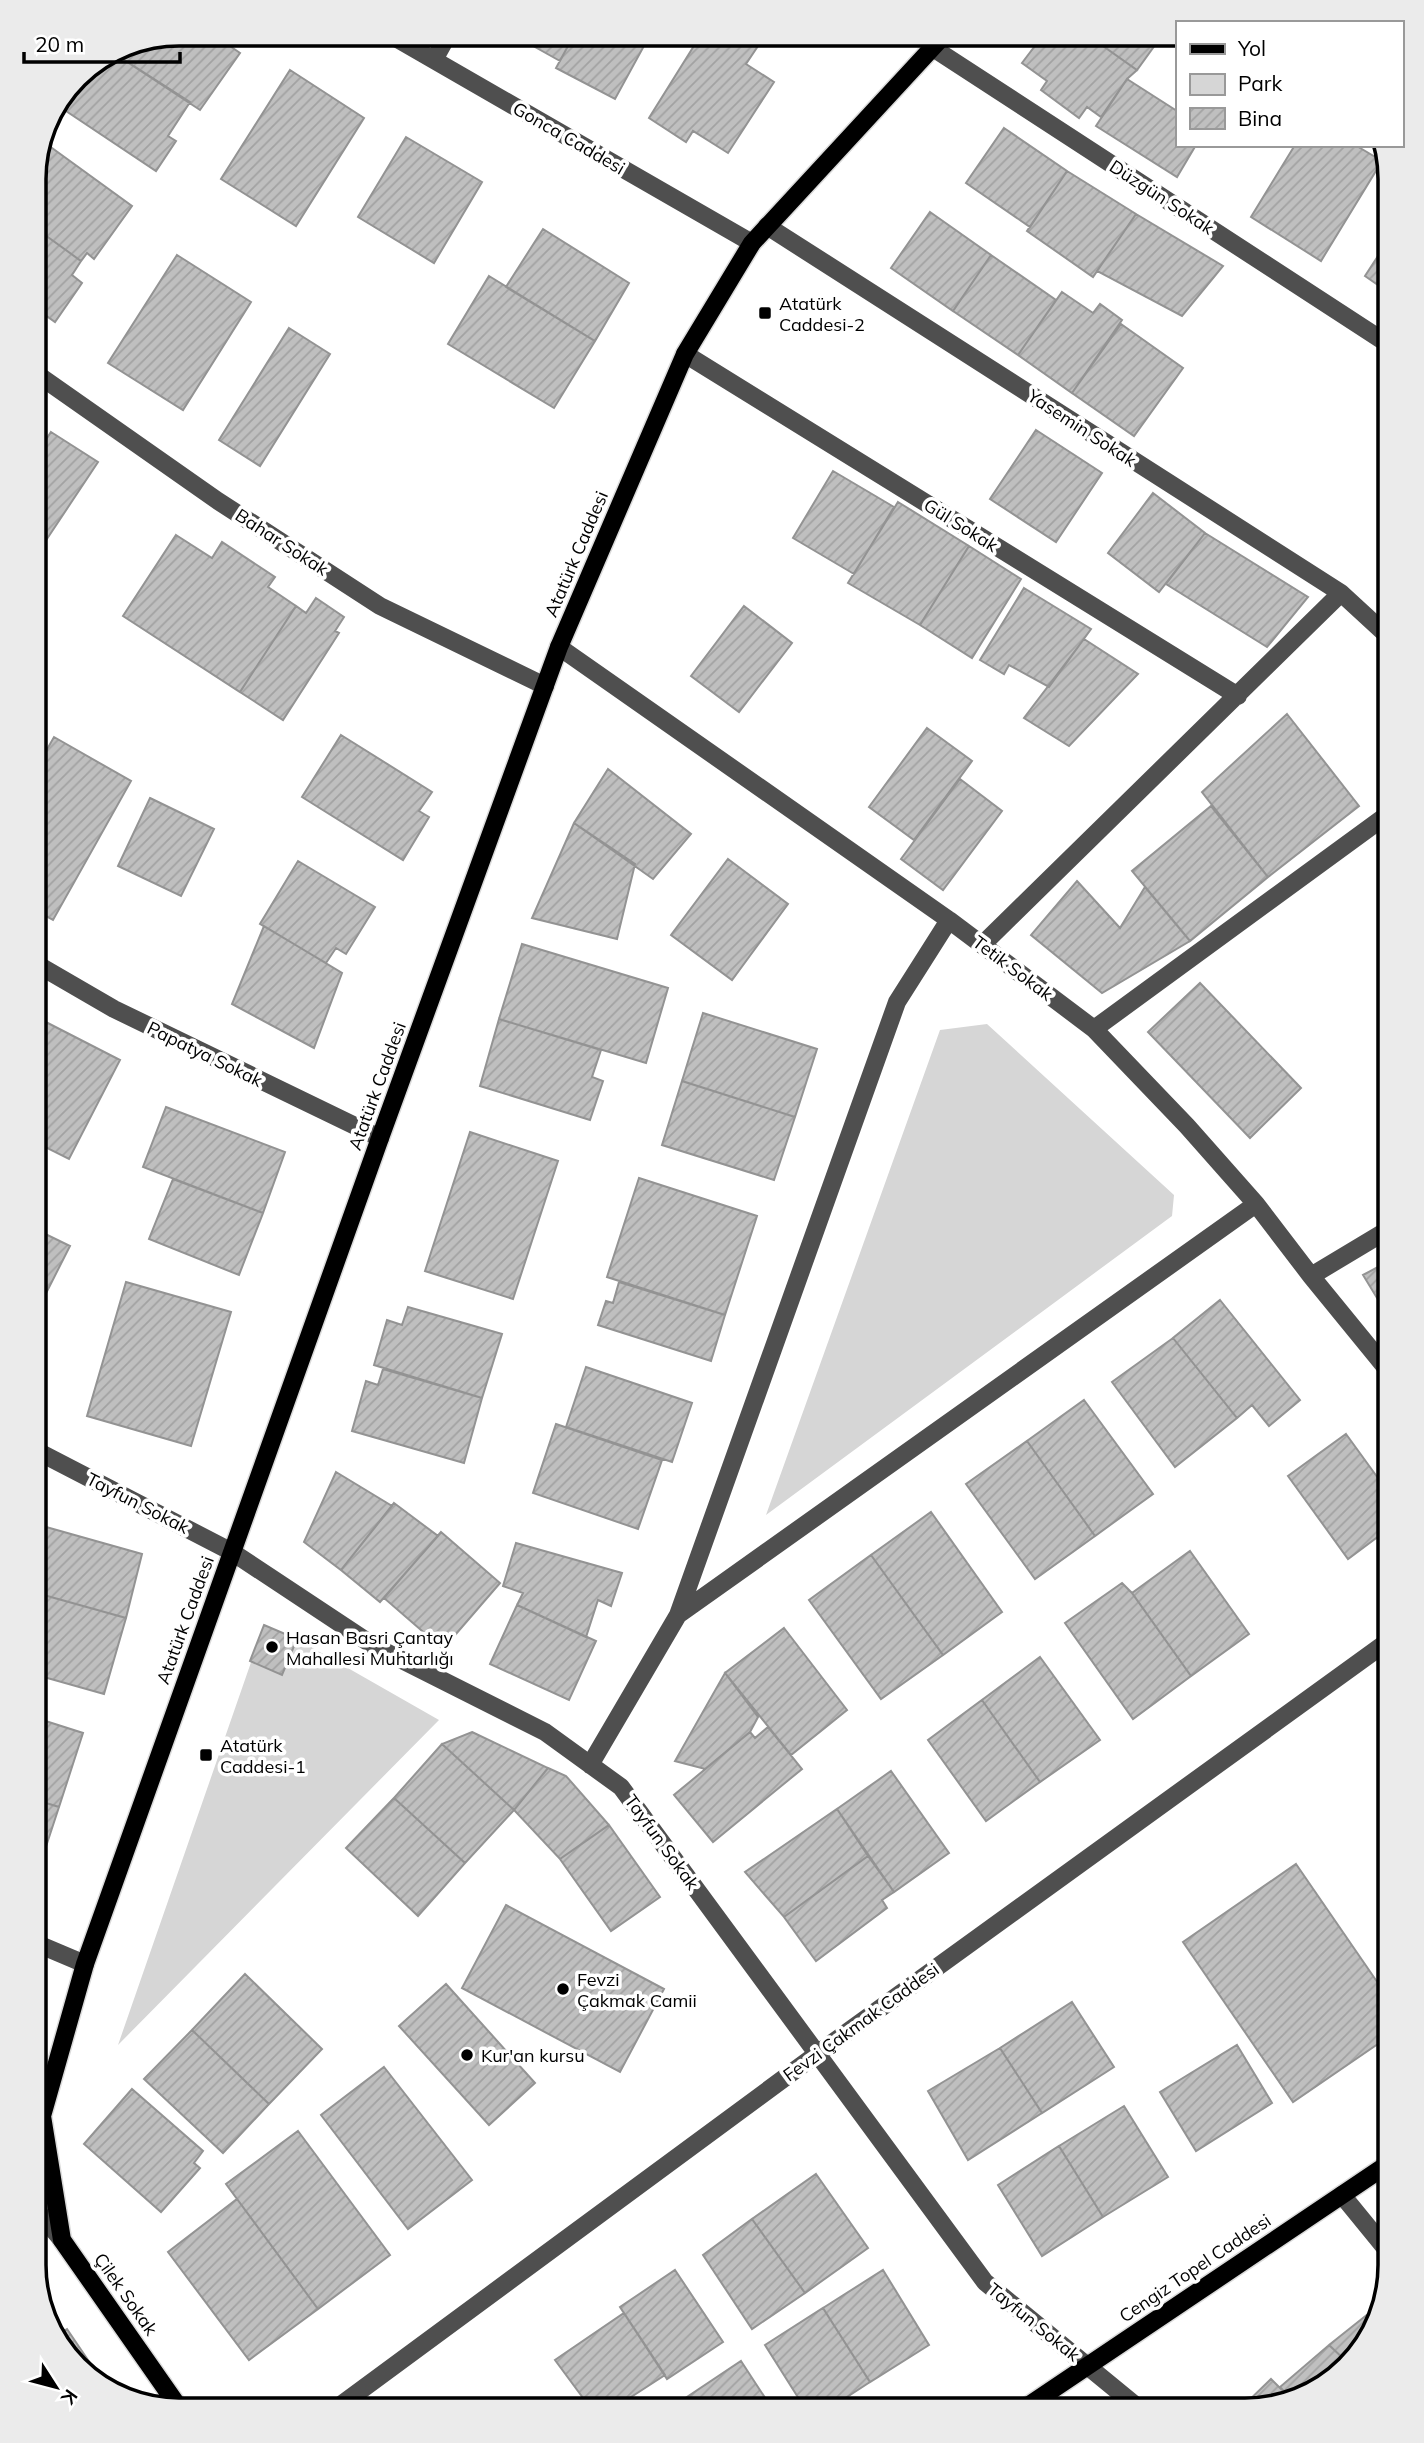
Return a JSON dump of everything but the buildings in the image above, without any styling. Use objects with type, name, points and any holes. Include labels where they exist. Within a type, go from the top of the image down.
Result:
[{"type":"main road","name":"Atatürk Caddesi","points":[[46,2102],[85,1965],[380,1138],[559,647],[685,354],[752,243],[933,48]]},
{"type":"main road","name":"Atatürk Caddesi","points":[[46,2141],[62,2240]]},
{"type":"main road","name":"Cengiz Topel Caddesi","points":[[1041,2398],[1378,2171]]},
{"type":"main road","name":"Çilek Sokak","points":[[62,2240],[172,2397]]},
{"type":"street","name":"Gonca Caddesi","points":[[410,46],[752,243]]},
{"type":"street","points":[[434,60],[442,46]]},
{"type":"street","name":"Düzgün Sokak","points":[[933,48],[1378,338]]},
{"type":"street","name":"Yasemin Sokak","points":[[767,226],[1341,593],[1378,627]]},
{"type":"street","name":"Gül Sokak","points":[[685,354],[1238,696]]},
{"type":"street","name":"Bahar Sokak","points":[[46,380],[218,501],[380,606],[545,686]]},
{"type":"street","points":[[982,945],[1341,593]]},
{"type":"street","name":"Tetik Sokak","points":[[559,647],[949,920],[1094,1029],[1187,1126],[1256,1204],[1378,1358]]},
{"type":"street","points":[[1094,1029],[1378,821]]},
{"type":"street","points":[[590,1765],[678,1615],[897,1002],[949,920]]},
{"type":"street","name":"Papatya Sokak","points":[[46,970],[114,1009],[380,1138]]},
{"type":"street","points":[[678,1615],[1256,1204]]},
{"type":"street","points":[[1311,1276],[1378,1236]]},
{"type":"street","name":"Tayfun Sokak","points":[[46,1456],[232,1552],[374,1646],[545,1732],[621,1787],[985,2282],[1126,2398]]},
{"type":"street","name":"Fevzi Çakmak Caddesi","points":[[351,2397],[817,2054],[1378,1648]]},
{"type":"street","points":[[46,1948],[85,1965]]},
{"type":"street","points":[[1342,2195],[1378,2239]]},
{"type":"street","name":"Çilek Sokak","points":[[46,2221],[62,2240]]},
{"type":"green space","points":[[987,1024],[1174,1195],[1172,1216],[766,1515],[940,1030]]},
{"type":"green space","points":[[264,1625],[297,1639],[439,1720],[118,2045]]},
{"type":"place","name":"Atatürk Caddesi-2","points":[[765,313]]},
{"type":"place","name":"Hasan Basri Çantay Mahallesi Muhtarlığı","points":[[272,1647]]},
{"type":"place","name":"Atatürk Caddesi-1","points":[[206,1755]]},
{"type":"place","name":"Fevzi Çakmak Camii","points":[[563,1989]]},
{"type":"place","name":"Kur'an kursu","points":[[467,2055]]}]
